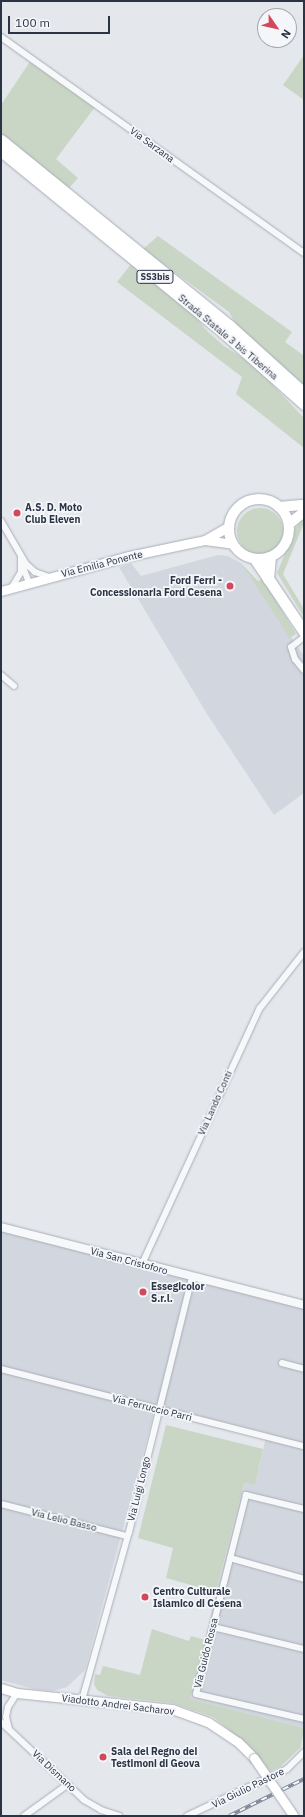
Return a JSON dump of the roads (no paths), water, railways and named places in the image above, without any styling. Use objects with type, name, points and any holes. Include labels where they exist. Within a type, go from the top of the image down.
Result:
[{"type":"highway","name":"Strada Statale 3 bis Tiberina","points":[[4,147],[230,326],[304,393]]},
{"type":"highway","name":"Strada Statale 3 bis Tiberina","points":[[4,147],[224,333],[304,404]]},
{"type":"highway","points":[[268,579],[270,557]]},
{"type":"highway","points":[[255,559],[304,632]]},
{"type":"main road","points":[[304,505],[279,507],[263,500],[248,502],[234,514],[230,526],[233,544],[239,552],[255,559],[270,557],[285,544],[289,524],[304,512]]},
{"type":"main road","points":[[279,507],[289,524]]},
{"type":"main road","name":"Via Emilia Ponente","points":[[1,591],[129,556],[205,540],[230,526]]},
{"type":"main road","name":"Via Emilia Ponente","points":[[205,540],[233,544]]},
{"type":"main road","points":[[2,1690],[17,1693]]},
{"type":"main road","name":"Viadotto Andrei Sacharov","points":[[17,1693],[172,1709],[208,1722],[238,1742],[254,1758],[293,1816]]},
{"type":"street","name":"Via Sarzana","points":[[1,36],[304,253]]},
{"type":"street","points":[[1,521],[3,529],[21,556],[30,583]]},
{"type":"street","points":[[24,565],[35,572],[50,577]]},
{"type":"street","points":[[11,588],[19,578],[24,565]]},
{"type":"street","points":[[304,637],[291,647],[295,659],[304,670]]},
{"type":"street","points":[[1,675],[14,686]]},
{"type":"street","name":"Via Lando Conti","points":[[142,1264],[260,1008],[304,952]]},
{"type":"street","name":"Via San Cristoforo","points":[[1,1227],[192,1278],[304,1305]]},
{"type":"street","name":"Via Luigi Longo","points":[[82,1700],[127,1536],[192,1278]]},
{"type":"street","points":[[282,1363],[304,1369]]},
{"type":"street","name":"Via Ferruccio Parri","points":[[1,1369],[304,1446]]},
{"type":"street","name":"Via Guido Rossa","points":[[304,1509],[246,1495],[196,1694],[304,1719]]},
{"type":"street","name":"Via Lelio Basso","points":[[1,1504],[127,1536]]},
{"type":"street","points":[[230,1558],[304,1579]]},
{"type":"street","points":[[213,1627],[304,1649]]},
{"type":"street","points":[[9,1729],[6,1717],[8,1707],[17,1693]]},
{"type":"street","name":"Via Dismano","points":[[1,1722],[67,1784],[101,1810],[119,1816]]},
{"type":"street","name":"Via Giulio Pastore","points":[[187,1816],[287,1769],[304,1752]]},
{"type":"street","points":[[24,1816],[67,1784]]},
{"type":"railway","points":[[229,1816],[304,1779]]},
{"type":"place","name":"A.S. D. Moto Club Eleven","points":[[17,513]]},
{"type":"place","name":"Ford Ferri - Concessionaria Ford Cesena","points":[[230,586]]},
{"type":"place","name":"Essegicolor S.r.l.","points":[[143,1292]]},
{"type":"place","name":"Centro Culturale Islamico di Cesena","points":[[145,1597]]},
{"type":"place","name":"Sala del Regno dei Testimoni di Geova","points":[[103,1757]]}]
